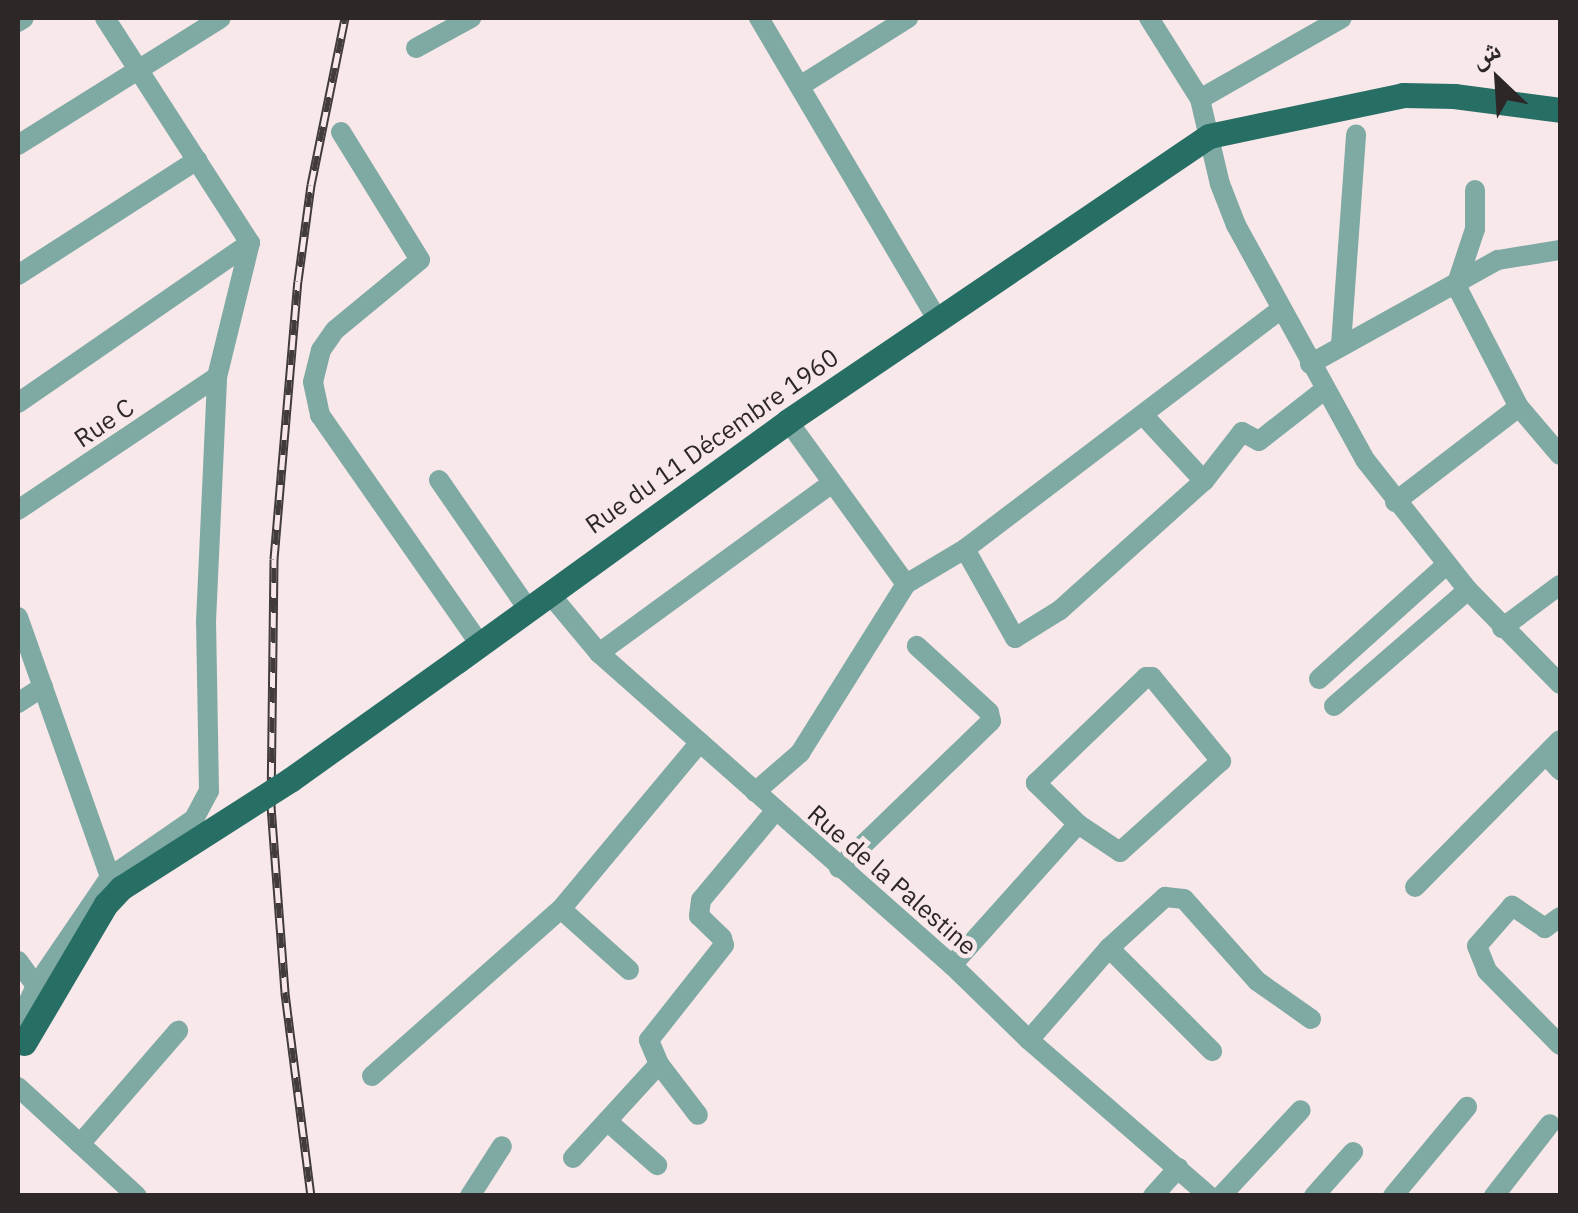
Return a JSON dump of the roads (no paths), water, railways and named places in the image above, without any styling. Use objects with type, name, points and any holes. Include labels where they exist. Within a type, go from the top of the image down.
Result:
[{"type":"main road","name":"Rue du 11 Décembre 1960","points":[[20,1040],[106,904],[122,888],[276,789],[788,421],[1209,136],[1403,95],[1454,96],[1560,110]]},
{"type":"street","points":[[18,22],[24,18]]},
{"type":"street","points":[[20,1040],[36,986],[110,877],[194,819],[210,791],[206,622],[217,377],[250,243],[105,18]]},
{"type":"street","points":[[18,145],[221,18]]},
{"type":"street","points":[[416,48],[471,18]]},
{"type":"street","points":[[760,18],[939,322]]},
{"type":"street","points":[[800,86],[908,18]]},
{"type":"street","points":[[1149,18],[1200,99],[1220,184],[1236,225],[1324,390],[1395,502],[1502,628],[1560,684]]},
{"type":"street","points":[[1200,99],[1342,18]]},
{"type":"street","points":[[341,132],[420,260],[335,330],[321,350],[313,382],[320,415],[480,644]]},
{"type":"street","points":[[1341,345],[1356,135]]},
{"type":"street","points":[[18,275],[197,160]]},
{"type":"street","points":[[1476,190],[1475,228],[1457,283],[1519,407],[1560,455]]},
{"type":"street","points":[[18,403],[250,243]]},
{"type":"street","points":[[1310,364],[1498,260],[1560,250]]},
{"type":"street","points":[[755,792],[800,754],[906,584],[964,549],[1280,309]]},
{"type":"street","name":"Rue C","points":[[18,510],[217,377]]},
{"type":"street","points":[[964,549],[1010,634],[1021,638],[1060,610],[1204,481],[1242,432],[1258,440],[1324,390]]},
{"type":"street","points":[[1395,502],[1519,407]]},
{"type":"street","points":[[1143,415],[1204,481]]},
{"type":"street","points":[[788,421],[906,584]]},
{"type":"street","name":"Rue de la Palestine","points":[[439,480],[538,601],[1209,1196]]},
{"type":"street","points":[[599,653],[832,482]]},
{"type":"street","points":[[1319,679],[1447,564]]},
{"type":"street","points":[[1502,628],[1560,585]]},
{"type":"street","points":[[1334,706],[1468,590]]},
{"type":"street","points":[[18,617],[110,877]]},
{"type":"street","points":[[839,868],[990,721],[989,712],[916,646]]},
{"type":"street","points":[[1146,677],[1152,677],[1220,756],[1220,765],[1124,851],[1116,851],[1078,824],[1038,786],[1037,780],[1146,677]]},
{"type":"street","points":[[18,703],[44,686]]},
{"type":"street","points":[[372,1076],[561,909],[700,742]]},
{"type":"street","points":[[1414,887],[1556,755]]},
{"type":"street","points":[[698,1115],[659,1064],[648,1040],[724,944],[698,916],[701,900],[776,810]]},
{"type":"street","points":[[952,965],[1078,824]]},
{"type":"street","points":[[1029,1040],[1109,948],[1165,898],[1184,899],[1257,981],[1311,1020]]},
{"type":"street","points":[[1560,917],[1545,928],[1512,906],[1476,946],[1487,971],[1560,1044]]},
{"type":"street","points":[[561,909],[629,970]]},
{"type":"street","points":[[1109,948],[1212,1051]]},
{"type":"street","points":[[18,961],[36,986]]},
{"type":"street","points":[[80,1144],[178,1032]]},
{"type":"street","points":[[572,1158],[659,1064]]},
{"type":"street","points":[[18,1088],[137,1196]]},
{"type":"street","points":[[1393,1196],[1467,1107]]},
{"type":"street","points":[[1220,1196],[1301,1110]]},
{"type":"street","points":[[607,1120],[657,1165]]},
{"type":"street","points":[[1494,1196],[1550,1124]]},
{"type":"street","points":[[470,1196],[502,1146]]},
{"type":"street","points":[[1314,1196],[1352,1152]]},
{"type":"street","points":[[1152,1196],[1178,1168]]},
{"type":"railway","points":[[311,1196],[285,992],[271,807],[274,559],[298,281],[311,185],[345,18]]}]
